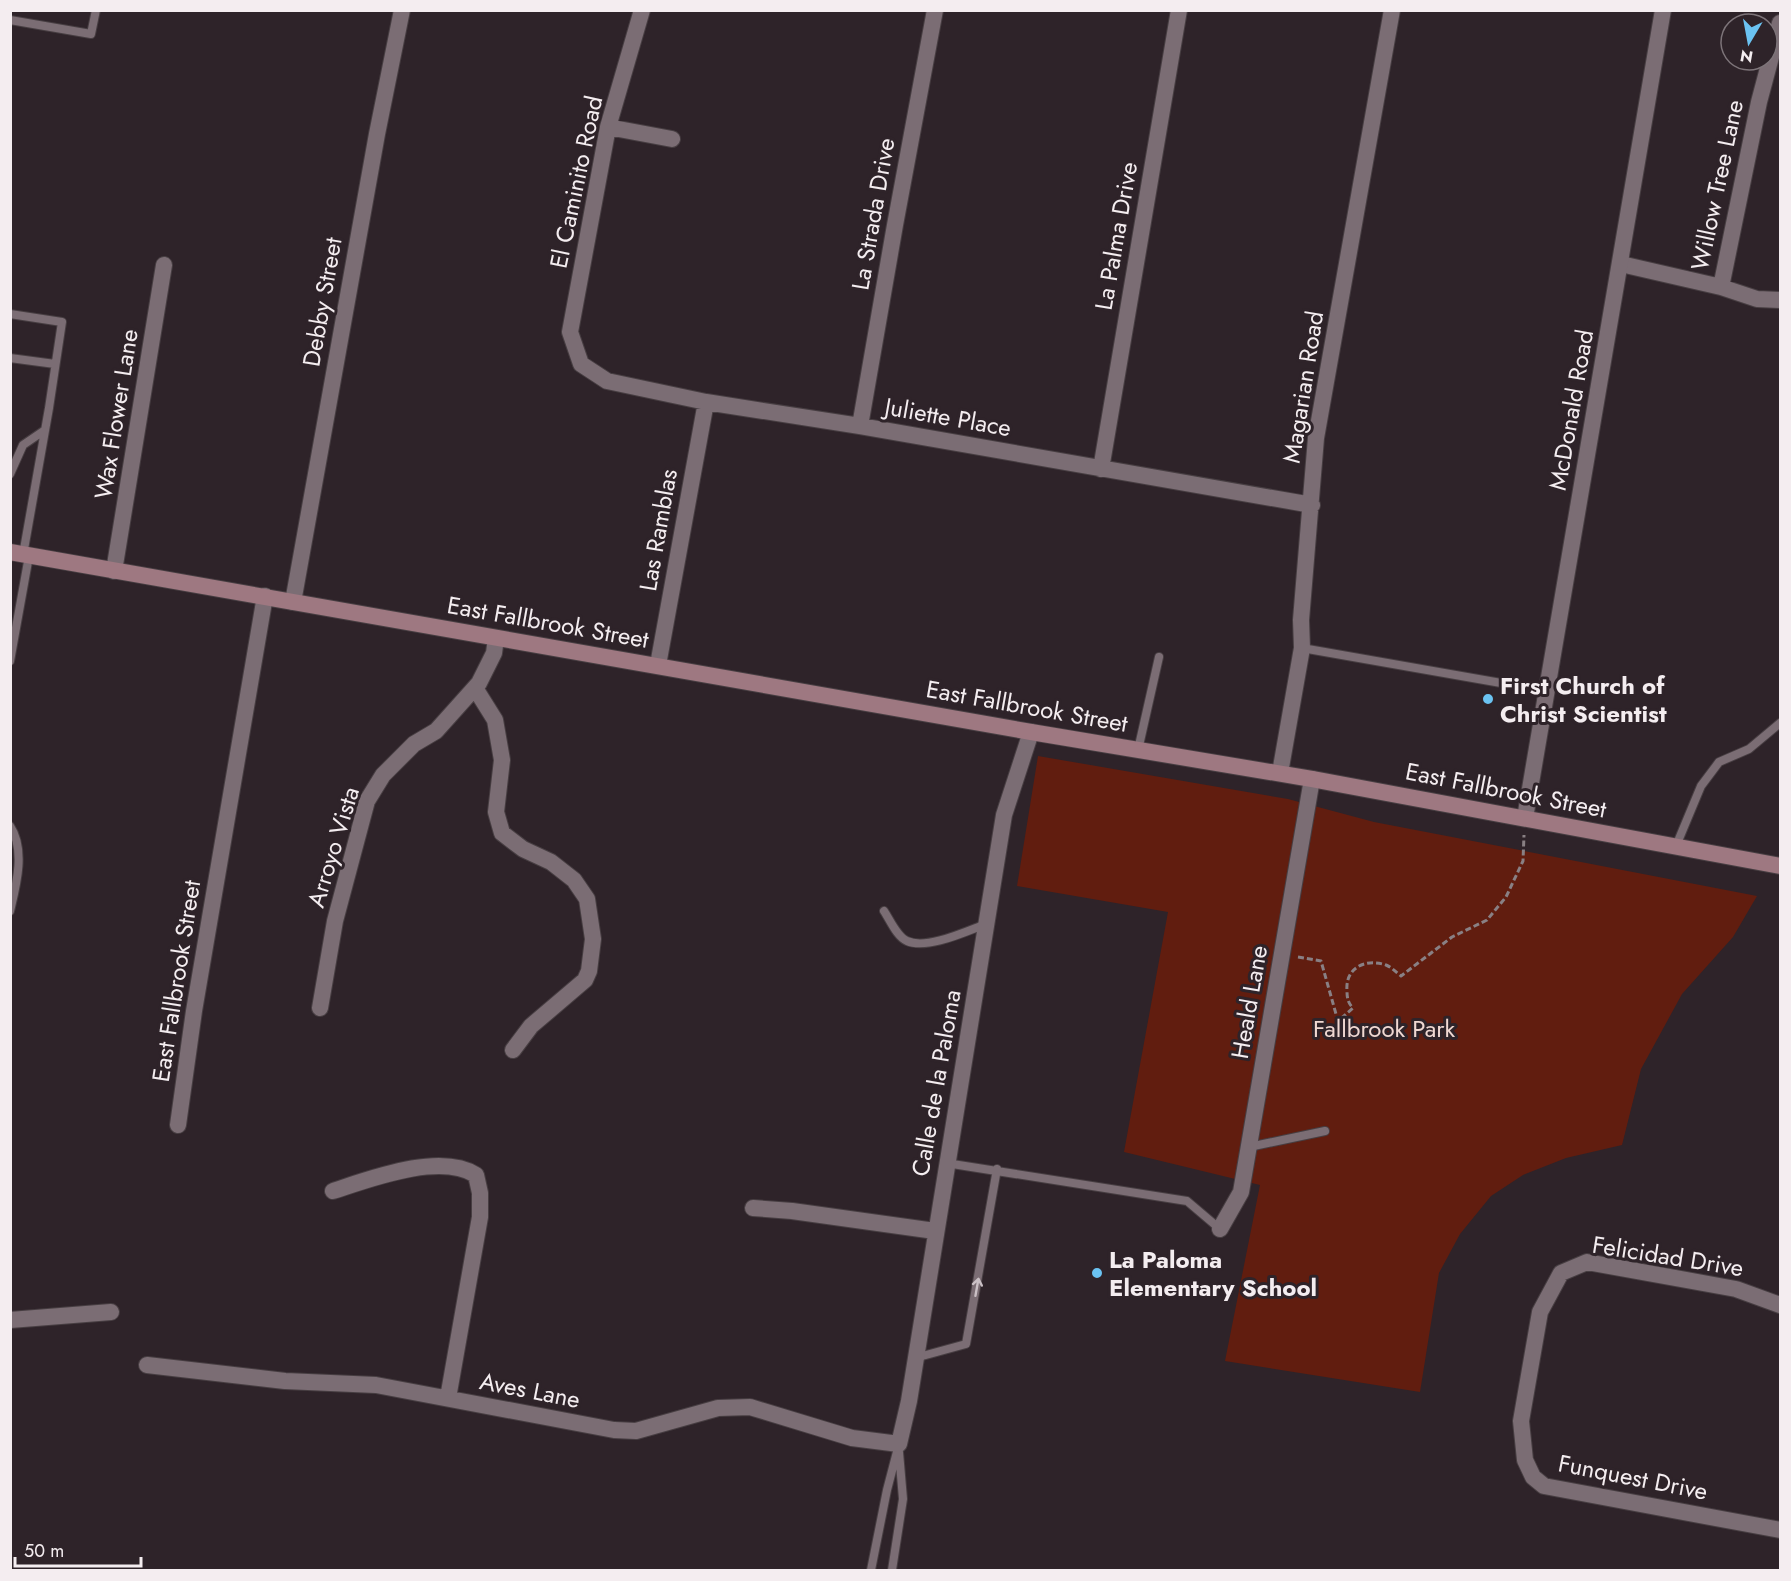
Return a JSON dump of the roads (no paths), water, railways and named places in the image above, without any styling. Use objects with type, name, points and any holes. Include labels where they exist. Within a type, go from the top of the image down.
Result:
[{"type":"main road","name":"East Fallbrook Street","points":[[21,554],[1031,732],[1312,778],[1780,866]]},
{"type":"street","name":"Debby Street","points":[[293,602],[377,134],[402,10]]},
{"type":"street","name":"El Caminito Road","points":[[581,364],[570,332],[608,127],[642,10]]},
{"type":"street","name":"La Strada Drive","points":[[860,426],[935,10]]},
{"type":"street","name":"La Palma Drive","points":[[1101,468],[1179,10]]},
{"type":"street","name":"Magarian Road","points":[[1281,773],[1302,648],[1301,620],[1316,438],[1392,10]]},
{"type":"street","name":"McDonald Road","points":[[1525,818],[1663,10]]},
{"type":"street","name":"Willow Tree Lane","points":[[1721,288],[1759,102],[1780,23]]},
{"type":"street","points":[[608,127],[672,139]]},
{"type":"street","points":[[1621,264],[1757,299],[1780,300]]},
{"type":"street","name":"Wax Flower Lane","points":[[114,571],[164,265]]},
{"type":"street","name":"Juliette Place","points":[[581,364],[607,381],[706,402],[860,426],[1312,505]]},
{"type":"street","name":"Las Ramblas","points":[[658,665],[706,402]]},
{"type":"street","name":"East Fallbrook Street","points":[[178,1125],[194,1011],[265,596]]},
{"type":"street","name":"Arroyo Vista","points":[[320,1008],[335,921],[367,801],[383,775],[414,744],[436,731],[479,683],[494,653],[496,638]]},
{"type":"street","points":[[474,688],[495,720],[502,760],[496,812],[502,833],[523,849],[551,862],[574,880],[587,899],[593,939],[589,971],[585,980],[531,1026],[513,1050]]},
{"type":"street","name":"Calle de la Paloma","points":[[898,1444],[909,1401],[1004,814],[1031,732]]},
{"type":"street","name":"Heald Lane","points":[[1220,1229],[1241,1192],[1312,778]]},
{"type":"street","points":[[333,1191],[382,1175],[414,1168],[442,1166],[466,1168],[476,1175],[480,1193],[480,1217],[448,1398]]},
{"type":"street","points":[[753,1208],[792,1211],[935,1231]]},
{"type":"street","name":"Felicidad Drive","points":[[1533,1353],[1540,1312],[1561,1273],[1587,1262],[1736,1288],[1780,1305]]},
{"type":"street","points":[[10,1320],[111,1312]]},
{"type":"street","name":"Funquest Drive","points":[[1533,1353],[1521,1421],[1525,1460],[1533,1477],[1544,1486],[1780,1530]]},
{"type":"street","name":"Aves Lane","points":[[147,1365],[285,1381],[376,1385],[614,1430],[636,1431],[718,1408],[750,1407],[852,1438],[898,1444]]},
{"type":"lane","points":[[10,20],[91,34],[96,10]]},
{"type":"lane","points":[[10,314],[62,322],[45,430],[21,554],[10,661]]},
{"type":"lane","points":[[10,358],[56,364]]},
{"type":"lane","points":[[10,474],[23,445],[45,430]]},
{"type":"lane","points":[[1302,648],[1547,691]]},
{"type":"lane","points":[[1138,750],[1159,657]]},
{"type":"lane","points":[[1676,846],[1701,786],[1719,762],[1749,749],[1780,723]]},
{"type":"lane","points":[[10,826],[15,833],[19,870],[10,911]]},
{"type":"lane","points":[[884,911],[900,937],[915,943],[936,941],[986,924]]},
{"type":"lane","points":[[1248,1147],[1324,1131]]},
{"type":"lane","points":[[946,1163],[997,1169],[1187,1201],[1220,1229]]},
{"type":"lane","points":[[915,1358],[966,1344],[997,1169]]},
{"type":"lane","points":[[871,1570],[898,1444]]},
{"type":"lane","points":[[892,1570],[903,1499],[898,1444]]},
{"type":"place","name":"First Church of Christ Scientist","points":[[1488,699]]},
{"type":"place","name":"La Paloma Elementary School","points":[[1097,1273]]},
{"type":"park label","name":"Fallbrook Park","points":[[1384,1028]]}]
